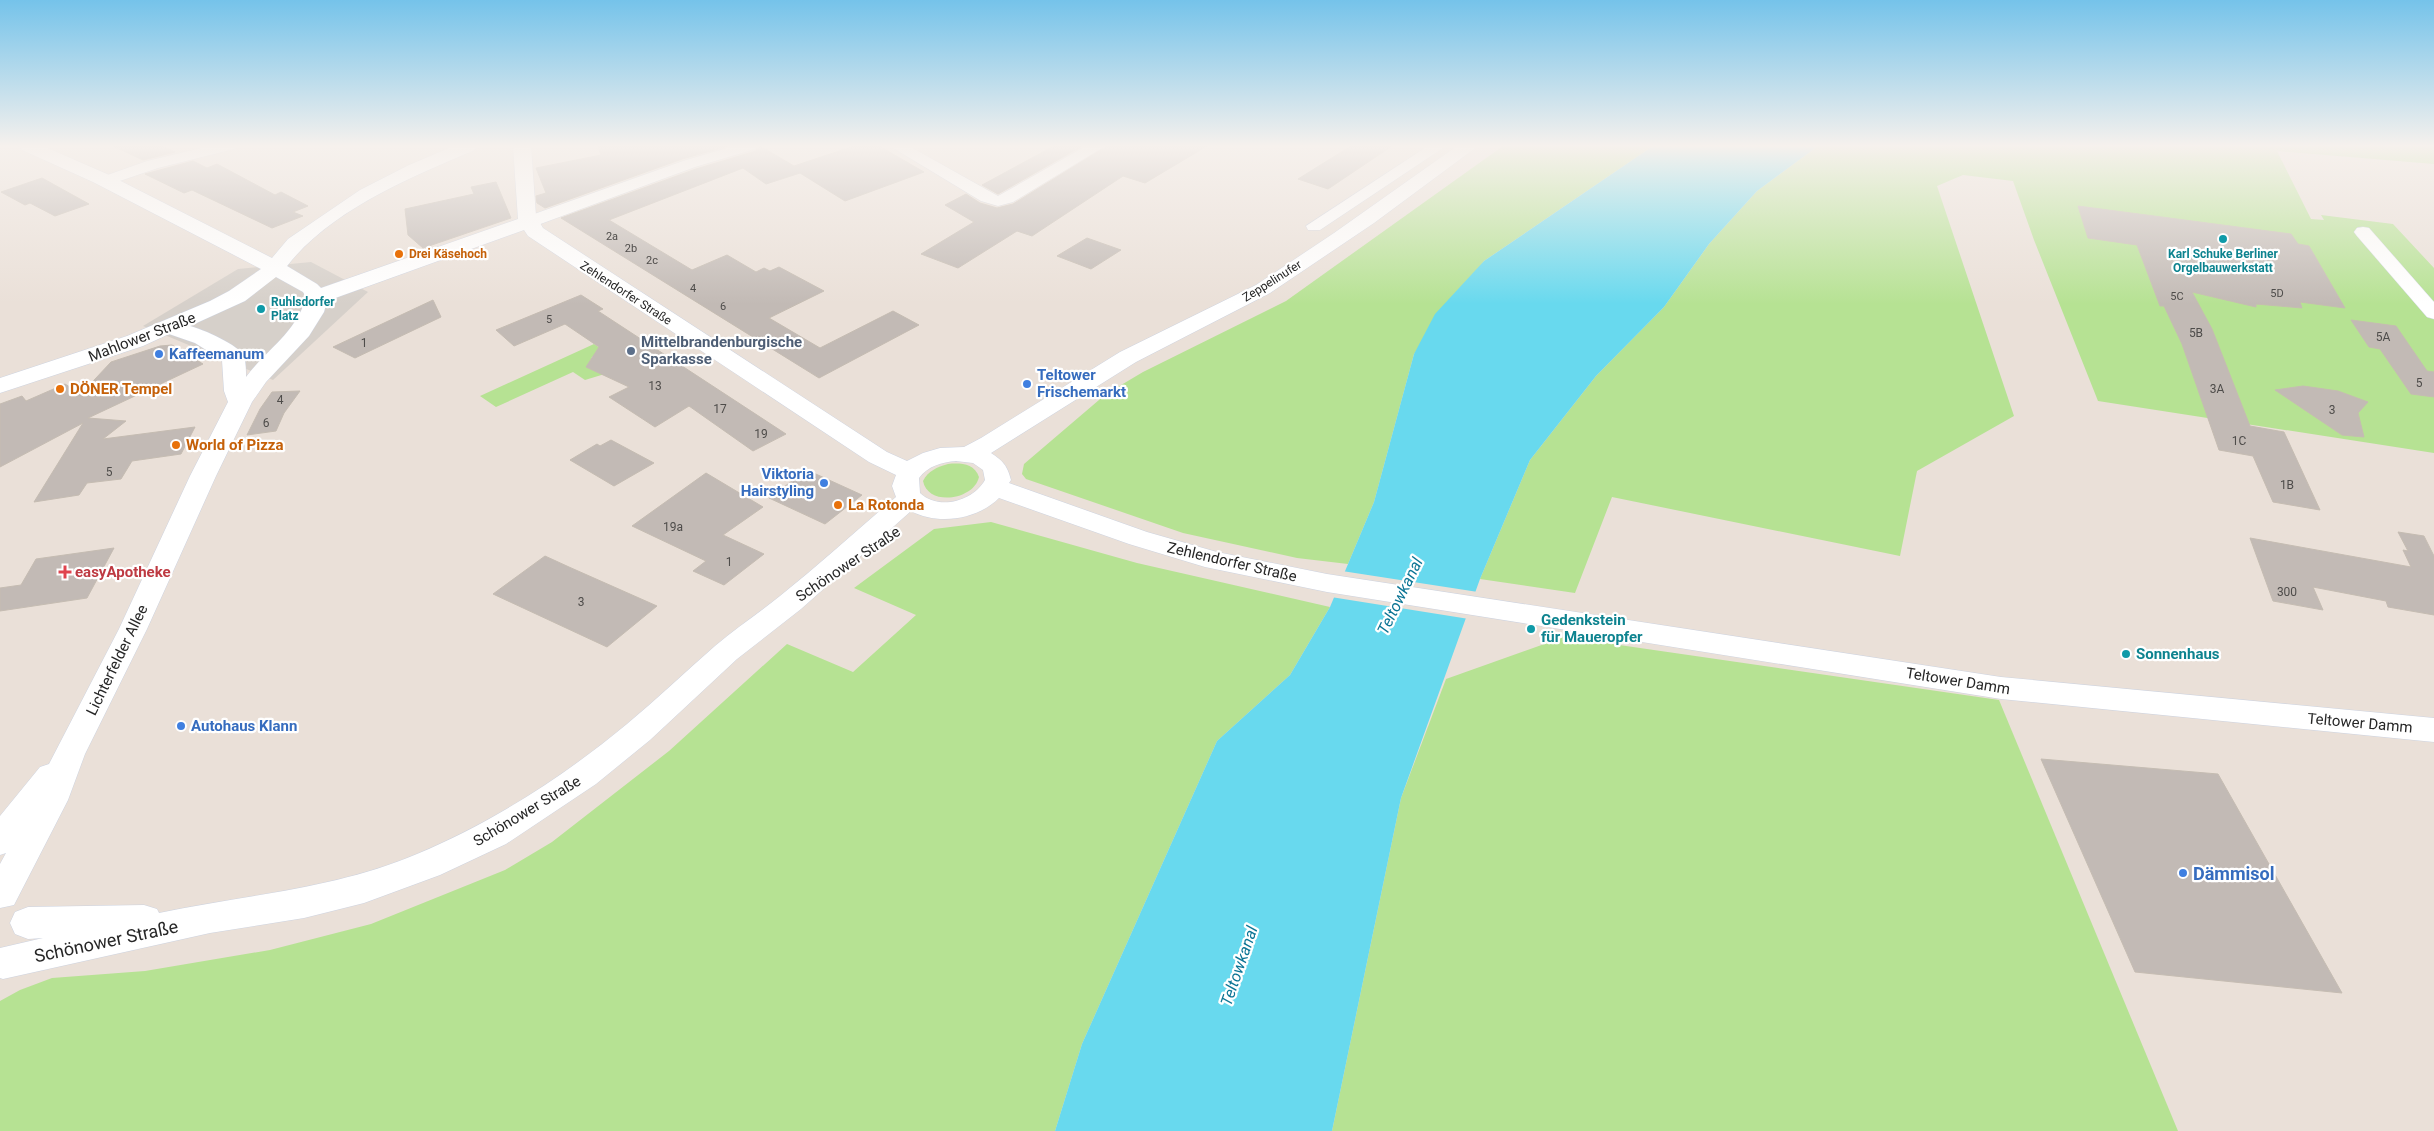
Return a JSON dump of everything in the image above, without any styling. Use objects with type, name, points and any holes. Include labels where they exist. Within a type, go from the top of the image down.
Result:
[{"type":"main road","points":[[140,199],[274,268],[310,288],[317,297]]},
{"type":"main road","name":"Mahlower Straße","points":[[0,386],[170,328],[237,296],[274,268],[295,243],[361,199]]},
{"type":"main road","points":[[317,297],[529,222],[525,199]]},
{"type":"main road","name":"Zeppelinufer","points":[[969,454],[996,441],[1160,338],[1208,318],[1262,289],[1349,232],[1395,199]]},
{"type":"main road","name":"Zehlendorfer Straße","points":[[529,222],[535,232],[580,263],[878,457],[920,465]]},
{"type":"main road","points":[[240,402],[258,377],[301,331],[313,312],[317,297]]},
{"type":"main road","points":[[170,328],[205,338],[233,357],[236,391],[240,402]]},
{"type":"main road","name":"Zeppelinufer","points":[[990,485],[1064,397]]},
{"type":"main road","name":"Lichterfelder Allee","points":[[1,894],[52,800],[69,754],[133,629],[203,476],[240,402]]},
{"type":"main road","points":[[949,454],[969,454],[980,456],[990,485],[956,509],[920,504],[905,490],[906,481],[920,465],[949,454]]},
{"type":"main road","name":"Zehlendorfer Straße","points":[[990,485],[1138,538],[1215,561],[1327,583],[1484,608]]},
{"type":"main road","name":"Schönower Straße","points":[[1,964],[210,918],[304,903],[364,888],[428,865],[494,834],[585,775],[639,732],[727,652],[920,504]]},
{"type":"main road","name":"Teltower Damm","points":[[1484,608],[2001,688],[2434,730]]},
{"type":"main road","name":"Lichterfelder Allee","points":[[0,841],[69,754]]},
{"type":"main road","points":[[1,894],[18,899],[26,909],[28,923],[15,949],[1,964]]},
{"type":"main road","name":"Schönower Straße","points":[[28,923],[210,918]]},
{"type":"street","points":[[529,222],[593,199]]},
{"type":"street","points":[[990,199],[998,201],[1007,199]]},
{"type":"street","points":[[1314,226],[1356,199]]},
{"type":"street","points":[[2364,232],[2434,312]]},
{"type":"green space","points":[[1429,199],[1575,199],[1484,261],[1414,354],[1374,502],[1348,564],[1297,558],[1183,533],[1026,479],[1022,474],[1024,464],[1106,394],[1143,372],[1286,301]]},
{"type":"green space","points":[[1750,199],[1941,199],[2014,416],[1917,471],[1900,556],[1612,497],[1575,593],[1480,579],[1530,460],[1596,376],[1664,307],[1709,244]]},
{"type":"green space","points":[[2019,199],[2301,199],[2311,219],[2324,220],[2321,215],[2393,224],[2434,268],[2434,453],[2098,401]]},
{"type":"green space","points":[[594,344],[603,350],[592,357],[589,364],[608,373],[585,380],[573,372],[496,407],[480,396]]},
{"type":"green space","points":[[948,464],[970,466],[977,472],[979,477],[969,491],[960,495],[942,497],[933,495],[923,481],[933,470]]},
{"type":"green space","points":[[991,522],[1137,563],[1330,607],[1290,675],[1217,741],[1082,1044],[1055,1131],[0,1131],[0,1001],[20,990],[52,978],[145,971],[270,950],[371,924],[505,870],[552,842],[669,751],[787,644],[853,672],[916,615],[854,588],[934,529]]},
{"type":"green space","points":[[1564,637],[1999,700],[2178,1131],[1332,1131],[1401,798],[1446,679]]},
{"type":"shaded area","name":"Ruhlsdorfer Platz","points":[[311,262],[368,292],[273,380],[143,326],[238,269]]},
{"type":"water","name":"Teltowkanal","points":[[1575,199],[1750,199],[1709,244],[1664,307],[1596,376],[1530,460],[1480,579],[1401,798],[1332,1131],[1055,1131],[1082,1044],[1217,741],[1290,675],[1330,607],[1374,502],[1414,354],[1435,314],[1484,261]]},
{"type":"pier","points":[[1342,571],[1478,592],[1469,619],[1331,597]]},
{"type":"building","points":[[14,199],[80,199],[89,204],[55,216],[30,203],[25,205]]},
{"type":"building","points":[[210,199],[294,199],[308,206],[293,212],[303,216],[272,228]]},
{"type":"building","points":[[452,199],[503,199],[511,218],[423,248],[408,235],[405,209]]},
{"type":"building","points":[[536,199],[571,199],[545,208],[537,203]]},
{"type":"building","points":[[614,199],[664,199],[609,220],[692,270],[727,255],[756,272],[764,268],[770,271],[779,267],[824,291],[769,318],[820,348],[893,311],[919,325],[819,378],[561,218]]},
{"type":"building","points":[[957,199],[973,199],[980,203],[997,208],[1013,204],[1021,199],[1088,199],[1032,236],[1017,231],[958,268],[921,254],[974,222],[945,205]]},
{"type":"building","points":[[2078,206],[2291,234],[2298,244],[2309,246],[2345,308],[2300,302],[2302,308],[2256,304],[2256,307],[2192,292],[2212,329],[2250,426],[2284,432],[2320,510],[2273,502],[2253,456],[2219,450],[2182,344],[2164,306],[2160,306],[2137,245],[2088,238]]},
{"type":"building","points":[[1087,238],[1121,250],[1091,269],[1057,256]]},
{"type":"building","points":[[581,295],[603,309],[598,311],[786,434],[753,451],[689,406],[655,427],[609,397],[629,387],[586,367],[599,347],[565,324],[514,346],[496,330]]},
{"type":"building","points":[[433,300],[441,317],[355,358],[333,347]]},
{"type":"building","points":[[2351,320],[2396,326],[2427,371],[2434,372],[2434,397],[2411,394],[2380,349],[2369,347]]},
{"type":"building","points":[[172,345],[203,364],[88,418],[126,421],[103,439],[195,427],[181,454],[132,461],[121,479],[87,483],[79,495],[34,502],[83,423],[0,467],[0,404],[22,396],[26,401],[65,384],[81,394],[111,362],[160,346]]},
{"type":"building","points":[[2303,386],[2338,391],[2368,402],[2358,413],[2364,437],[2342,435],[2275,390]]},
{"type":"building","points":[[300,391],[284,413],[276,431],[247,435],[260,409],[272,392]]},
{"type":"building","points":[[611,440],[654,463],[614,486],[570,460],[597,444],[600,446]]},
{"type":"building","points":[[807,470],[862,495],[825,524],[769,498]]},
{"type":"building","points":[[706,473],[763,507],[723,535],[764,554],[724,585],[693,571],[706,561],[632,526]]},
{"type":"building","points":[[2398,532],[2424,536],[2434,556],[2434,615],[2388,607],[2386,601],[2313,587],[2323,610],[2273,601],[2250,538],[2411,567],[2403,550],[2408,551]]},
{"type":"building","name":"easyApotheke","points":[[114,548],[87,598],[0,611],[0,588],[21,585],[36,559]]},
{"type":"building","points":[[545,556],[657,606],[607,647],[493,594]]},
{"type":"building","name":"Dämmisol","points":[[2041,759],[2218,774],[2342,993],[2135,972]]},
{"type":"place","name":"Karl Schuke Berliner Orgelbauwerkstatt","points":[[2223,239]]},
{"type":"place","name":"Drei Käsehoch","points":[[399,254]]},
{"type":"place","name":"Ruhlsdorfer Platz","points":[[261,309]]},
{"type":"place","name":"Mittelbrandenburgische Sparkasse","points":[[631,351]]},
{"type":"place","name":"Kaffeemanum","points":[[159,354]]},
{"type":"place","name":"Teltower Frischemarkt","points":[[1027,384]]},
{"type":"place","name":"DÖNER Tempel","points":[[60,389]]},
{"type":"place","name":"World of Pizza","points":[[176,445]]},
{"type":"place","name":"Viktoria Hairstyling","points":[[824,483]]},
{"type":"place","name":"La Rotonda","points":[[838,505]]},
{"type":"place","name":"easyApotheke","points":[[65,572]]},
{"type":"place","name":"Gedenkstein für Maueropfer","points":[[1531,629]]},
{"type":"place","name":"Sonnenhaus","points":[[2126,654]]},
{"type":"place","name":"Autohaus Klann","points":[[181,726]]},
{"type":"place","name":"Dämmisol","points":[[2183,873]]}]
